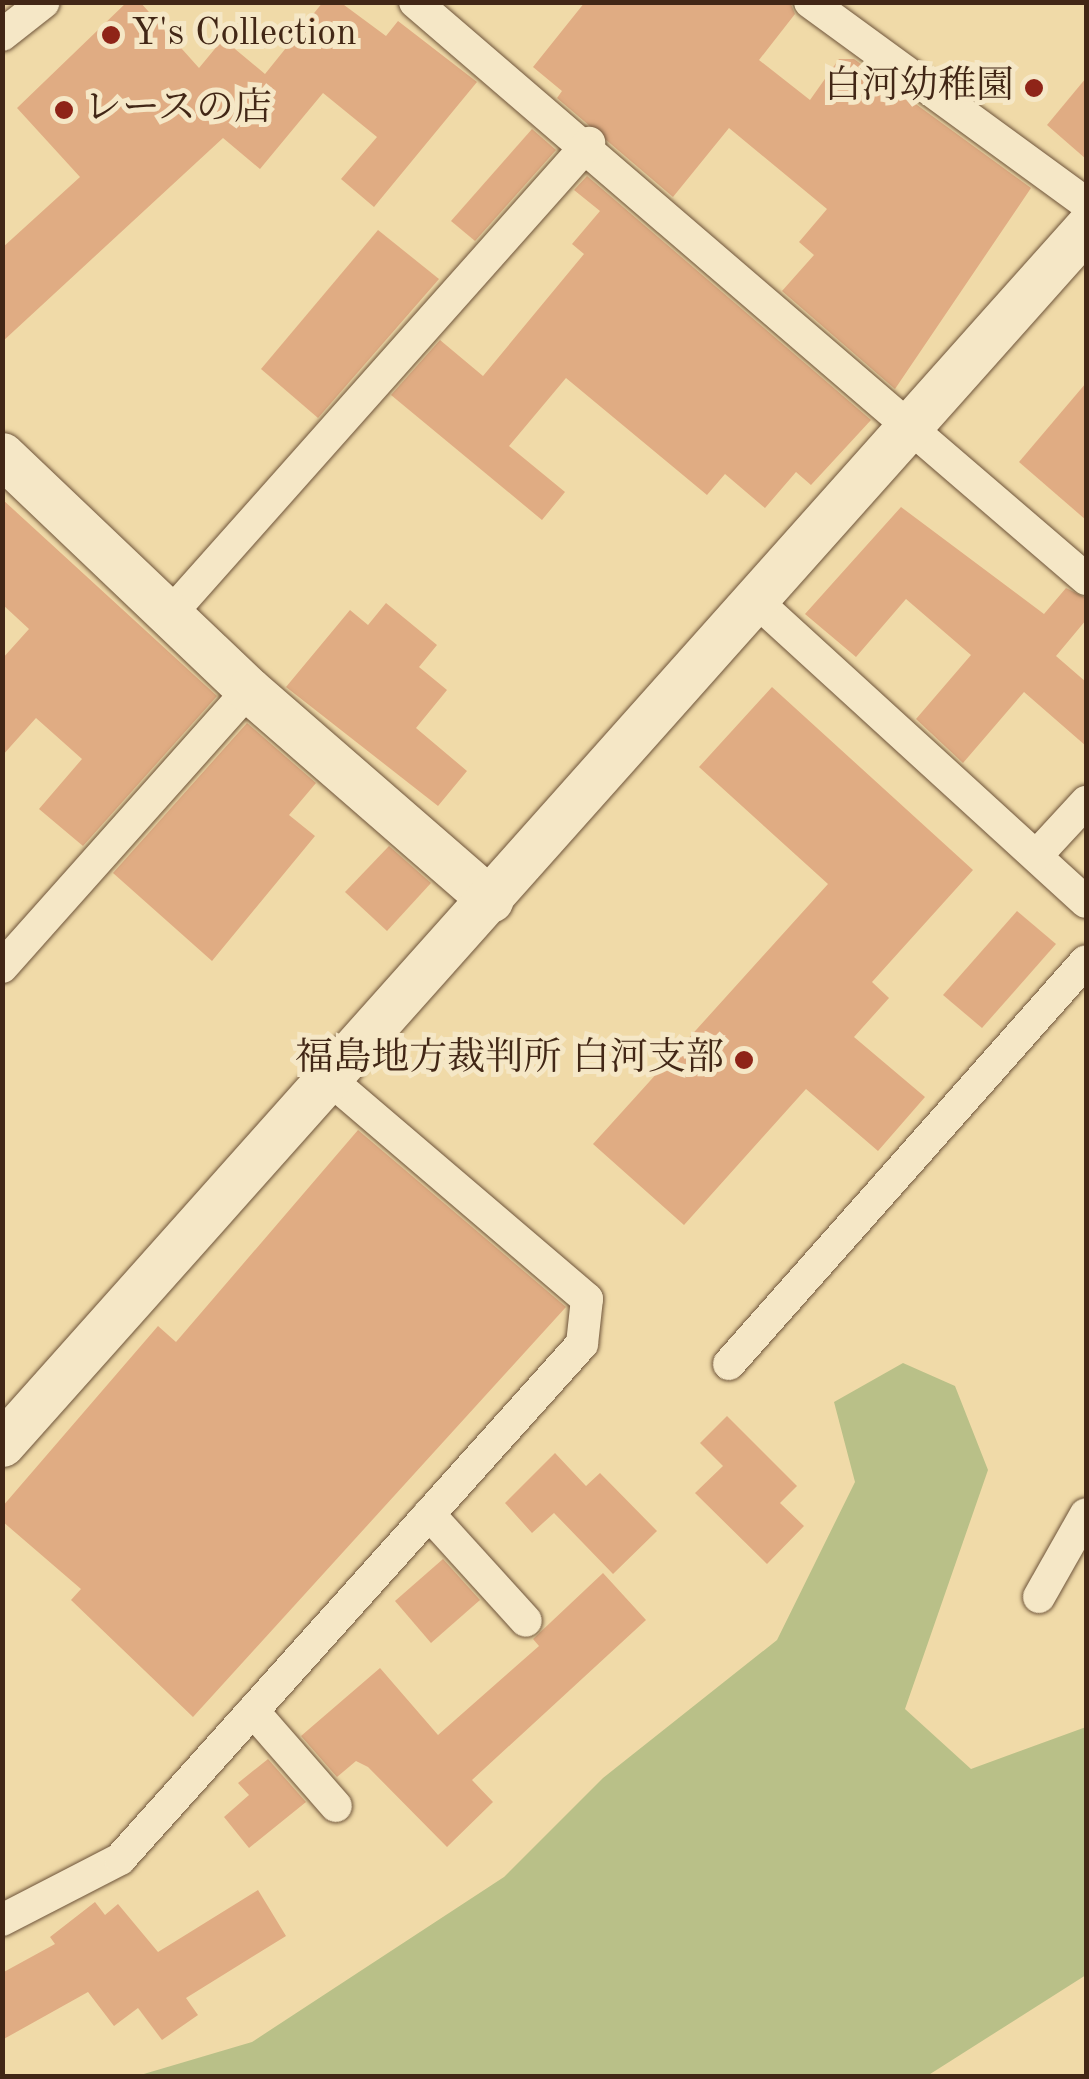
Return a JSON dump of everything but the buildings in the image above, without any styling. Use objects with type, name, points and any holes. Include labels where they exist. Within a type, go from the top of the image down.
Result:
[{"type":"street","points":[[2,35],[44,2]]},
{"type":"street","points":[[415,2],[589,143],[914,424],[1086,579]]},
{"type":"street","points":[[810,2],[1086,202]]},
{"type":"street","points":[[172,612],[589,143]]},
{"type":"street","points":[[2,1444],[492,900],[754,598],[1086,228]]},
{"type":"street","points":[[2,455],[172,612],[249,690],[492,900]]},
{"type":"street","points":[[754,598],[1086,902]]},
{"type":"street","points":[[2,967],[249,690]]},
{"type":"street","points":[[1038,854],[1086,802]]},
{"type":"street","points":[[728,1364],[1086,962]]},
{"type":"street","points":[[2,1920],[120,1859],[582,1344],[586,1299],[330,1079]]},
{"type":"street","points":[[429,1514],[526,1621]]},
{"type":"street","points":[[1038,1597],[1086,1514]]},
{"type":"street","points":[[253,1711],[336,1806]]},
{"type":"green space","points":[[903,1363],[955,1386],[988,1470],[905,1709],[971,1769],[1086,1727],[1086,1975],[927,2076],[137,2076],[252,2042],[504,1877],[603,1778],[777,1640],[855,1482],[834,1402]]},
{"type":"place","name":"Y's Collection","points":[[111,35]]},
{"type":"place","name":"白河幼稚園","points":[[1034,88]]},
{"type":"place","name":"レースの店","points":[[64,110]]},
{"type":"place","name":"福島地方裁判所 白河支部","points":[[744,1060]]}]
